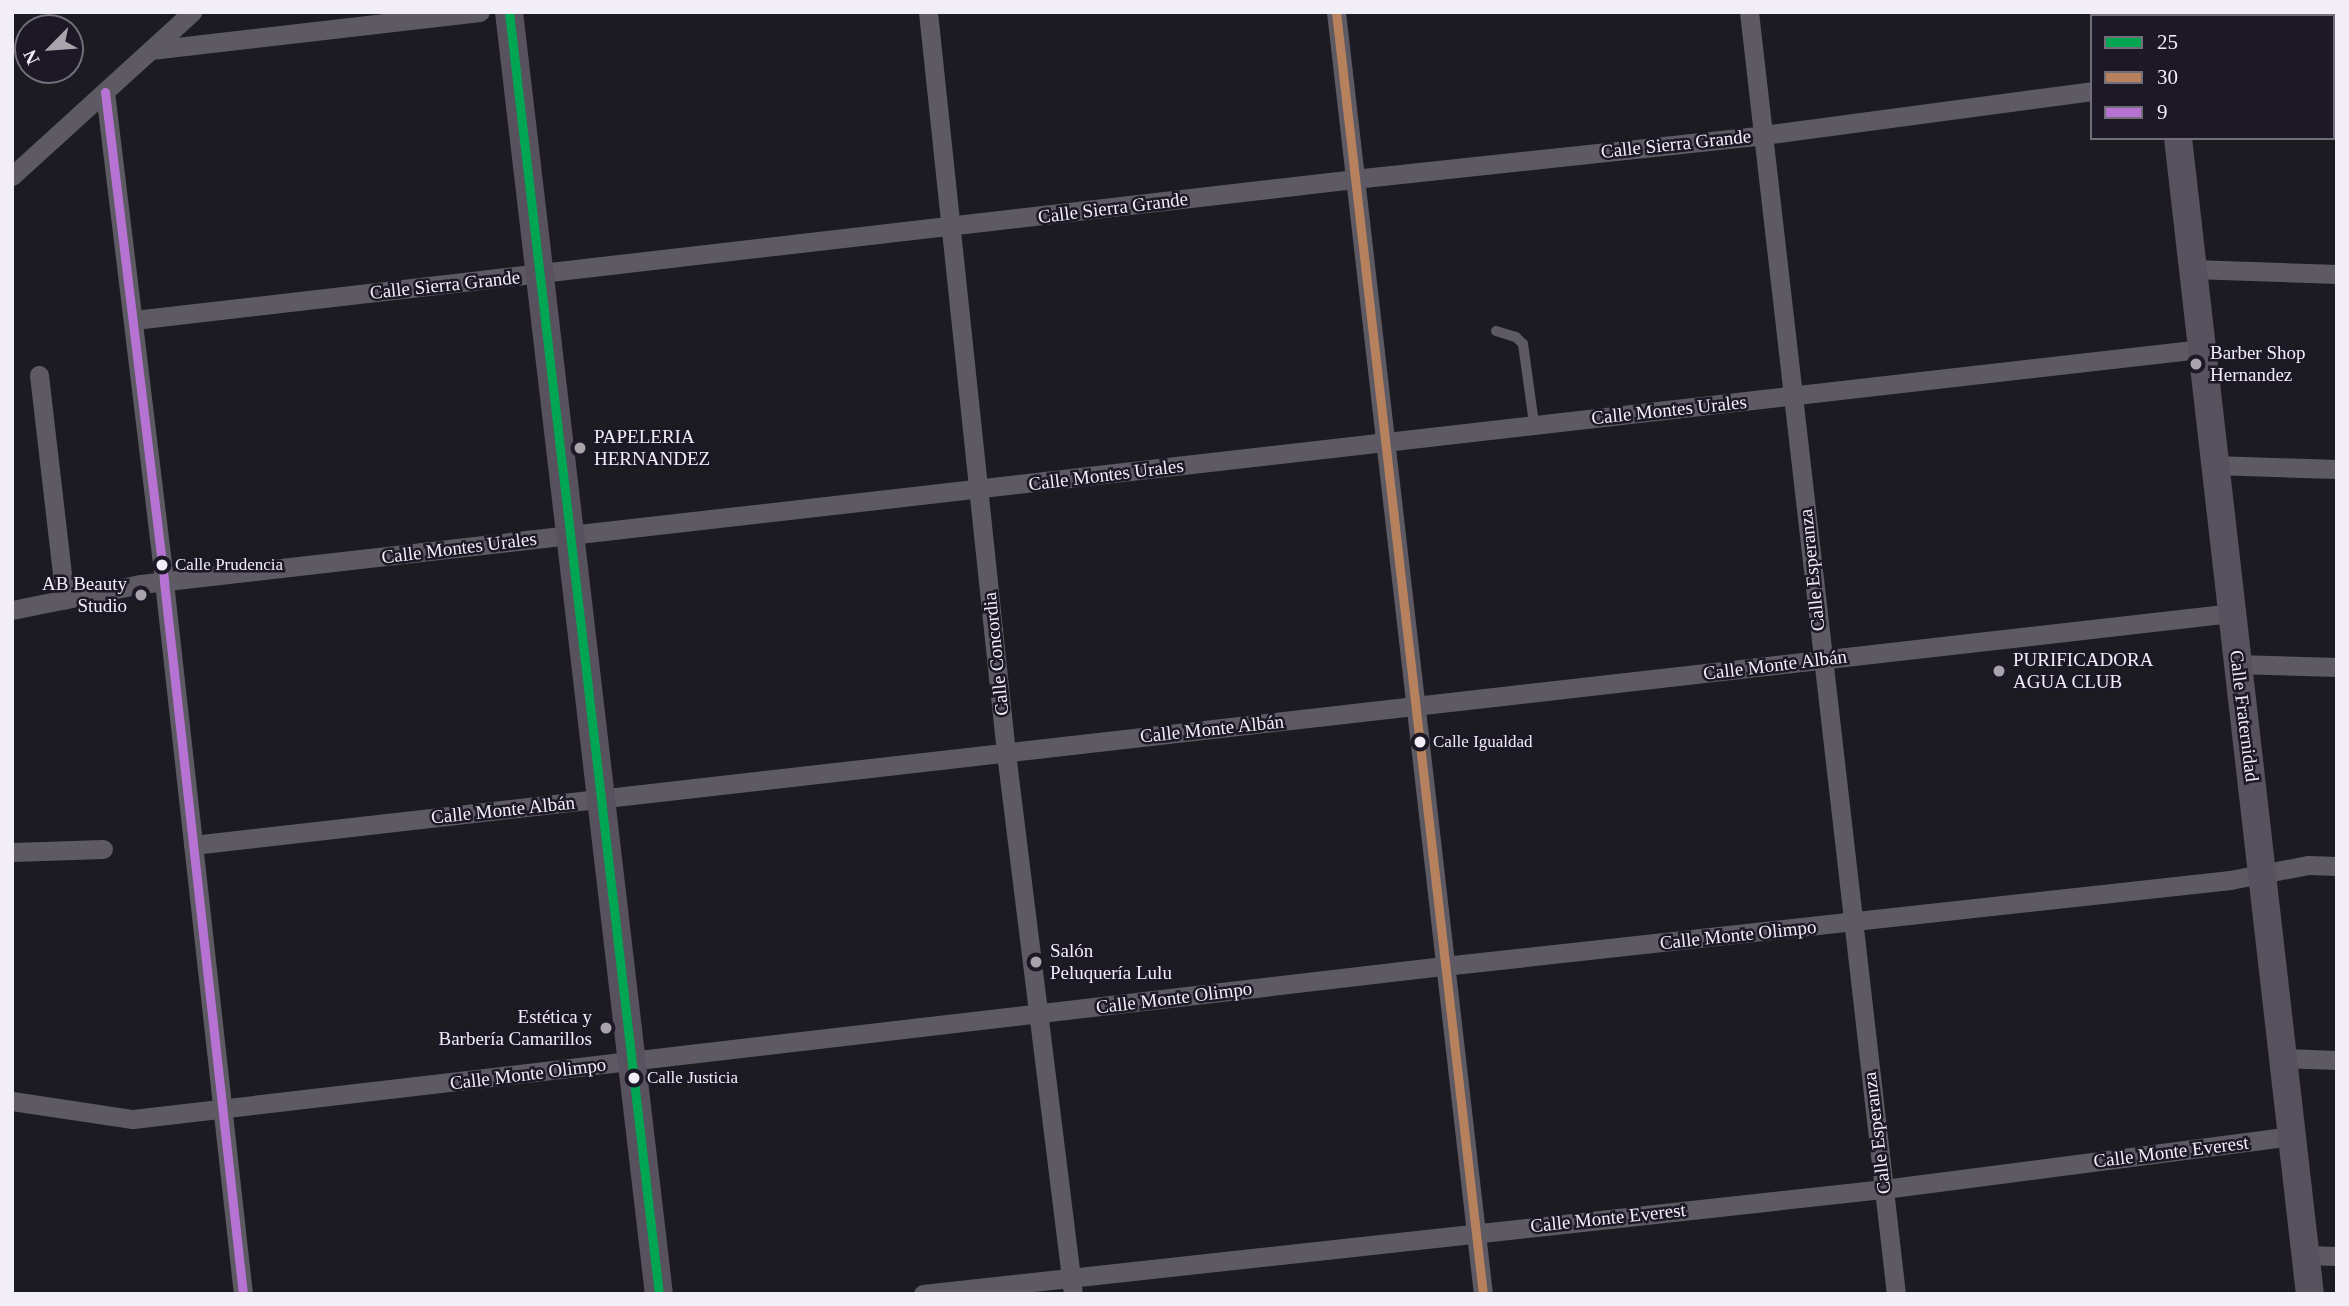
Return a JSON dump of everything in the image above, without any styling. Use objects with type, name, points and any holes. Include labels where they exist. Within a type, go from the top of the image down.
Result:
[{"type":"street","points":[[12,176],[192,12]]},
{"type":"street","points":[[151,50],[480,12]]},
{"type":"street","points":[[509,12],[659,1294]]},
{"type":"street","name":"Calle Concordia","points":[[928,12],[953,227],[1006,753],[1072,1285]]},
{"type":"street","points":[[1336,12],[1483,1294]]},
{"type":"street","name":"Calle Esperanza","points":[[1749,12],[1896,1294]]},
{"type":"street","name":"Calle Sierra Grande","points":[[134,320],[1354,179],[1763,135],[2090,91]]},
{"type":"street","points":[[105,92],[134,320],[243,1294]]},
{"type":"street","name":"Calle Fraternidad","points":[[2178,140],[2310,1294]]},
{"type":"street","points":[[2192,269],[2337,274]]},
{"type":"street","name":"Calle Montes Urales","points":[[12,610],[164,582],[1534,423],[1793,397],[2200,349]]},
{"type":"street","points":[[39,375],[65,599]]},
{"type":"street","points":[[2214,465],[2337,469]]},
{"type":"street","name":"Calle Monte Albán","points":[[193,845],[2231,613]]},
{"type":"street","points":[[2236,664],[2337,667]]},
{"type":"street","points":[[12,852],[103,849]]},
{"type":"street","name":"Calle Monte Olimpo","points":[[12,1101],[133,1119],[1444,966],[2230,880],[2308,865],[2337,866]]},
{"type":"street","points":[[2282,1058],[2337,1060]]},
{"type":"street","name":"Calle Monte Everest","points":[[923,1294],[1072,1285],[1476,1231],[1884,1189],[2291,1136]]},
{"type":"street","points":[[2305,1255],[2337,1256]]},
{"type":"lane","points":[[1496,331],[1516,337],[1523,344],[1534,423]]},
{"type":"transit line","name":"25","points":[[509,12],[659,1294]]},
{"type":"transit line","name":"30","points":[[1336,12],[1483,1294]]},
{"type":"transit line","name":"9","points":[[105,92],[164,582],[243,1294]]},
{"type":"place","name":"Barber Shop Hernandez","points":[[2196,364]]},
{"type":"place","name":"PAPELERIA HERNANDEZ","points":[[580,448]]},
{"type":"place","name":"Calle Prudencia","points":[[162,565]]},
{"type":"place","name":"AB Beauty Studio","points":[[141,595]]},
{"type":"place","name":"PURIFICADORA AGUA CLUB","points":[[1999,671]]},
{"type":"place","name":"Calle Igualdad","points":[[1420,742]]},
{"type":"place","name":"Salón Peluquería Lulu","points":[[1036,962]]},
{"type":"place","name":"Estética y Barbería Camarillos","points":[[606,1028]]},
{"type":"place","name":"Calle Justicia","points":[[634,1078]]}]
